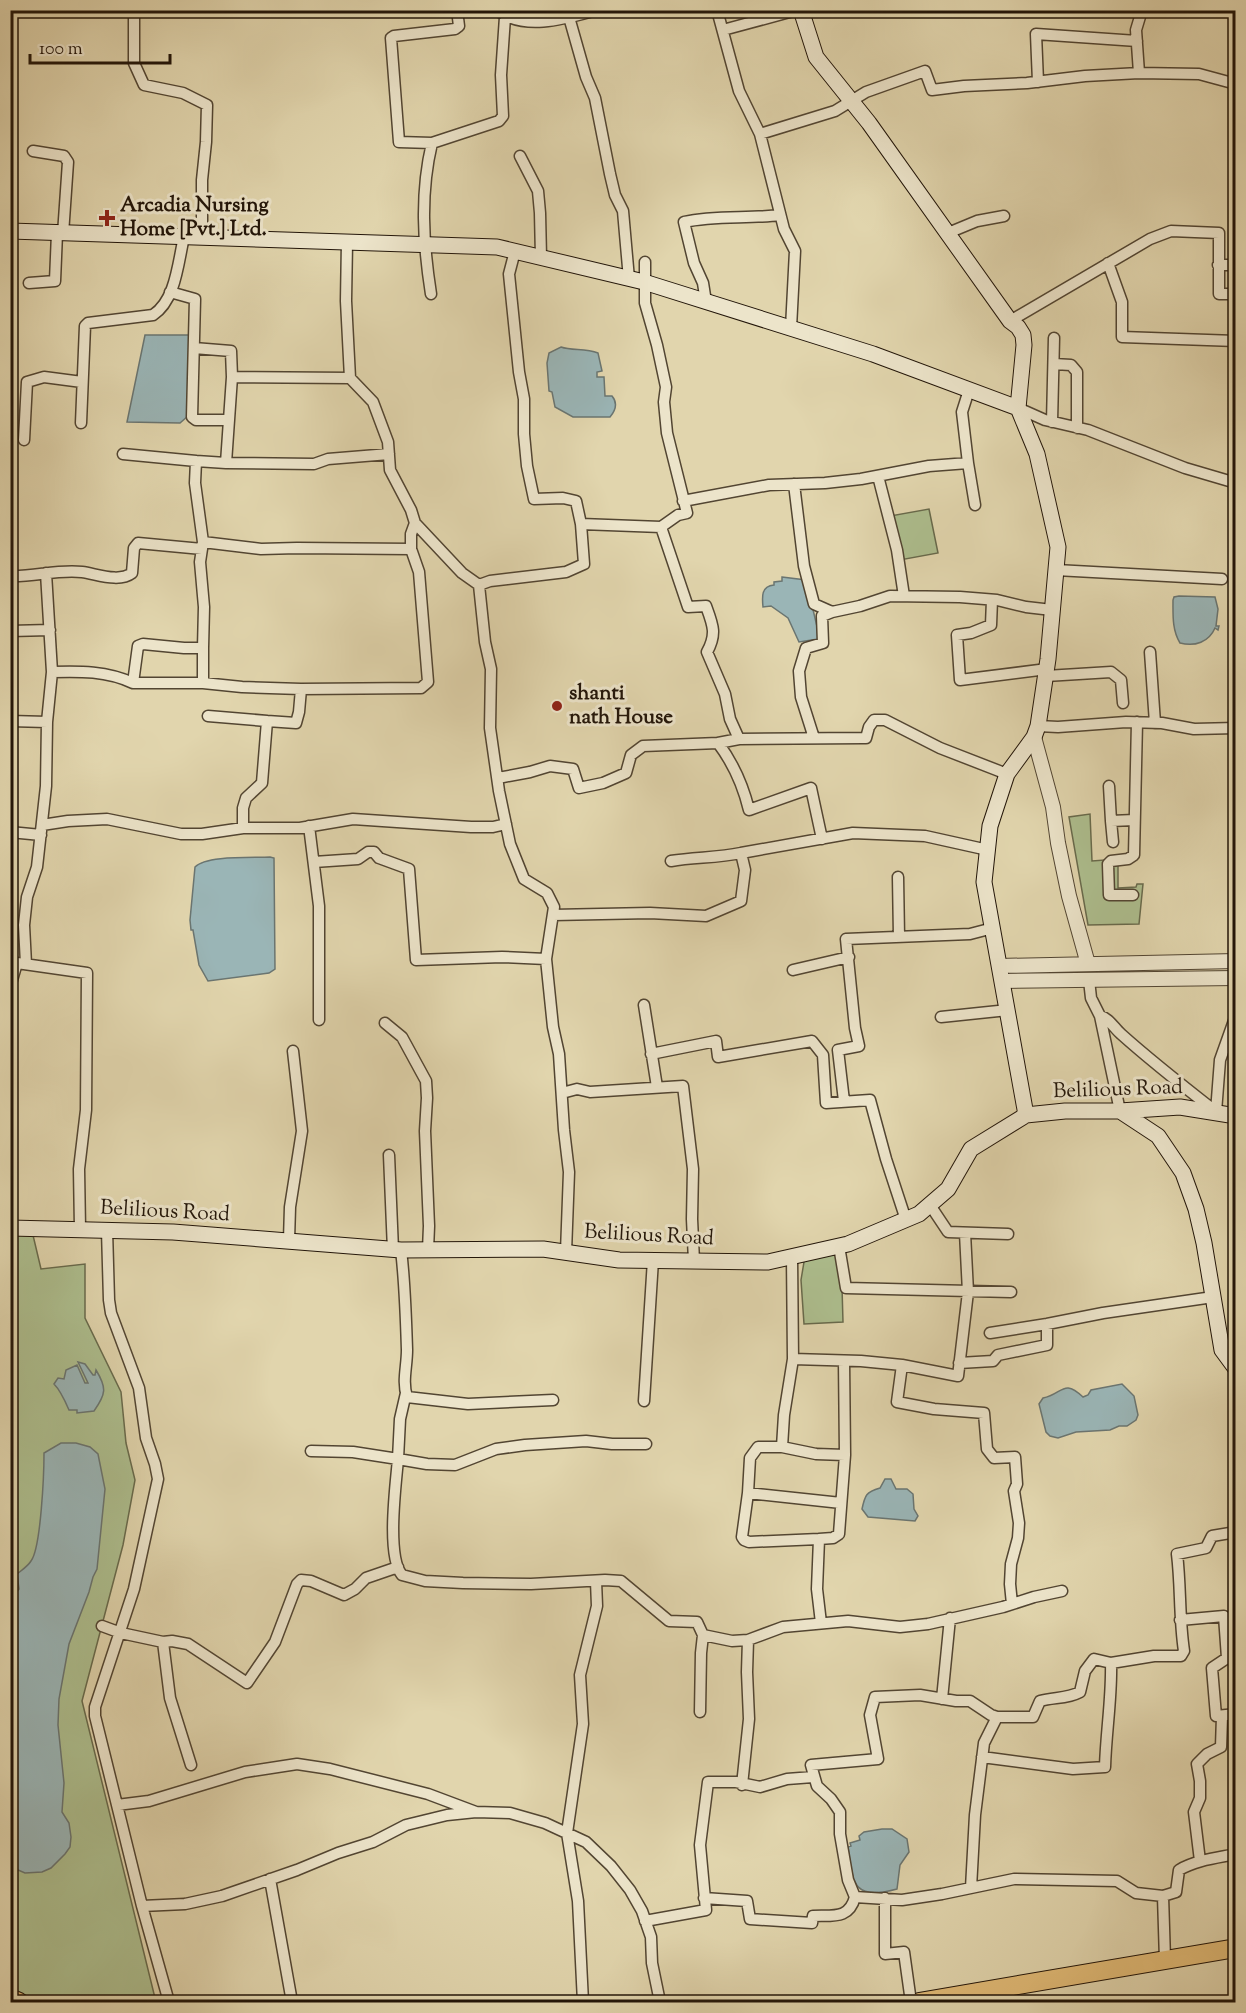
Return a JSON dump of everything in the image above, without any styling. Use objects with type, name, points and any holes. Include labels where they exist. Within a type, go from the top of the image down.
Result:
[{"type":"main road","points":[[801,10],[816,57],[851,101],[1010,321],[1023,335],[1018,408],[1037,454],[1058,547],[1046,672],[1036,731],[1007,774],[990,826],[984,882],[1026,1115]]},
{"type":"main road","points":[[10,231],[497,247],[637,281],[791,328],[873,354],[1018,408]]},
{"type":"main road","name":"Belilious Road","points":[[10,1228],[172,1232],[397,1250],[543,1249],[619,1260],[768,1262],[839,1246],[920,1214],[948,1189],[971,1149],[1026,1115],[1065,1111],[1120,1111],[1180,1107],[1236,1116]]},
{"type":"main road","points":[[1120,1111],[1158,1136],[1183,1173],[1196,1209],[1213,1297],[1228,1345],[1222,1350],[1236,1369]]},
{"type":"main road","points":[[919,2002],[1236,1948]]},
{"type":"main road","points":[[10,1998],[19,2002]]},
{"type":"street","points":[[134,10],[134,63],[144,85],[183,93],[207,105],[202,180],[202,238]]},
{"type":"street","points":[[457,10],[459,26],[454,29],[391,38],[399,142],[432,143],[499,121],[504,116],[501,14],[527,22],[550,21],[568,14],[597,10]]},
{"type":"street","points":[[717,10],[739,91],[760,134],[784,229],[795,251],[791,328]]},
{"type":"street","points":[[723,30],[797,10]]},
{"type":"street","points":[[1139,73],[1136,30],[1142,10]]},
{"type":"street","points":[[568,14],[586,77],[596,98],[615,195],[623,211],[637,281],[657,345],[666,387],[664,402],[667,433],[687,513],[678,515],[661,527],[581,524]]},
{"type":"street","points":[[1038,82],[1036,34],[1137,41]]},
{"type":"street","points":[[760,134],[835,111],[866,92],[925,71],[932,90],[1139,73],[1199,74],[1236,84]]},
{"type":"street","points":[[431,294],[424,245],[423,201],[426,167],[432,143]]},
{"type":"street","points":[[29,283],[55,281],[68,162],[64,156],[33,151]]},
{"type":"street","points":[[520,156],[538,191],[541,257]]},
{"type":"street","points":[[706,302],[703,283],[694,263],[684,222],[703,218],[753,218],[780,215]]},
{"type":"street","points":[[948,233],[977,221],[1004,216]]},
{"type":"street","points":[[1010,321],[1150,239],[1170,231],[1219,233],[1219,294],[1236,294]]},
{"type":"street","points":[[81,423],[85,326],[88,323],[153,315],[162,309],[170,292],[184,237]]},
{"type":"street","points":[[347,242],[346,301],[350,378],[373,402],[388,442],[390,470],[411,510],[415,523],[462,573],[478,585],[484,642],[491,669],[490,728],[510,844],[524,879],[547,893],[554,907],[546,958],[553,1027],[559,1054],[569,1172],[566,1252]]},
{"type":"street","points":[[478,585],[490,581],[566,572],[584,564],[581,524],[576,501],[563,498],[534,499],[531,487],[524,434],[524,399],[509,274],[515,251]]},
{"type":"street","points":[[637,281],[645,262]]},
{"type":"street","points":[[1108,263],[1122,302],[1122,337],[1236,341]]},
{"type":"street","points":[[1218,265],[1236,265]]},
{"type":"street","points":[[170,292],[195,299],[192,417],[196,420],[230,420]]},
{"type":"street","points":[[1052,422],[1054,338]]},
{"type":"street","points":[[194,348],[231,351],[232,377],[226,463]]},
{"type":"street","points":[[1054,364],[1071,365],[1077,372],[1077,428]]},
{"type":"street","points":[[24,440],[27,382],[44,377],[82,382]]},
{"type":"street","points":[[232,377],[350,378]]},
{"type":"street","points":[[969,390],[962,412],[975,505]]},
{"type":"street","points":[[1018,408],[1185,468],[1236,483]]},
{"type":"street","points":[[123,454],[226,463],[314,464],[328,459],[389,454]]},
{"type":"street","points":[[196,461],[195,483],[202,545],[200,562],[204,607],[203,683]]},
{"type":"street","points":[[683,501],[741,489],[825,483],[929,466],[969,464]]},
{"type":"street","points":[[878,476],[897,550],[904,596]]},
{"type":"street","points":[[794,484],[804,566],[814,604],[832,612]]},
{"type":"street","points":[[52,672],[82,670],[119,676],[133,683],[203,683],[301,689],[426,686],[428,666],[420,609],[419,572],[411,549],[411,534],[415,523]]},
{"type":"street","points":[[661,527],[688,607],[706,606],[714,639],[707,652],[725,694],[730,719],[740,739]]},
{"type":"street","points":[[10,576],[80,572],[115,578],[127,576],[132,573],[134,548],[138,543],[261,549],[411,549]]},
{"type":"street","points":[[1056,570],[1222,579]]},
{"type":"street","points":[[10,987],[18,963],[27,897],[37,867],[46,786],[47,722],[52,672],[46,573]]},
{"type":"street","points":[[814,738],[801,697],[799,671],[806,648],[823,643],[822,616],[890,596],[960,597],[1052,610]]},
{"type":"street","points":[[992,600],[991,625],[971,633],[957,635],[960,680],[1046,672],[1111,672],[1121,680],[1124,703]]},
{"type":"street","points":[[10,631],[50,630]]},
{"type":"street","points":[[133,683],[138,646],[143,644],[203,648]]},
{"type":"street","points":[[1150,652],[1155,723]]},
{"type":"street","points":[[208,716],[296,723],[301,689]]},
{"type":"street","points":[[498,778],[550,766],[573,769],[579,788],[603,783],[626,773],[632,755],[643,746],[718,743],[740,739],[866,738],[874,720],[885,720],[940,748],[1007,774]]},
{"type":"street","points":[[243,828],[243,808],[246,798],[262,783],[267,721]]},
{"type":"street","points":[[10,722],[47,722]]},
{"type":"street","points":[[1133,895],[1111,896],[1107,892],[1109,862],[1128,859],[1134,855],[1137,722]]},
{"type":"street","points":[[1088,964],[1069,896],[1036,731],[1058,727],[1137,722],[1194,729],[1236,728]]},
{"type":"street","points":[[718,743],[728,756],[743,786],[749,810],[811,788],[822,839]]},
{"type":"street","points":[[1109,786],[1113,842]]},
{"type":"street","points":[[10,832],[42,830],[68,821],[107,819],[181,834],[202,834],[243,828],[300,828],[353,819],[471,827],[493,827],[506,824]]},
{"type":"street","points":[[1111,821],[1134,820]]},
{"type":"street","points":[[309,826],[319,906],[319,1020]]},
{"type":"street","points":[[671,861],[700,856],[710,858],[853,833],[925,836],[988,850]]},
{"type":"street","points":[[314,862],[358,859],[368,852],[374,852],[379,858],[409,869],[416,960],[546,958]]},
{"type":"street","points":[[553,915],[650,913],[706,916],[741,901],[745,870],[741,853]]},
{"type":"street","points":[[898,877],[899,937]]},
{"type":"street","points":[[844,1101],[838,1050],[859,1046],[846,939],[970,934],[993,928]]},
{"type":"street","points":[[793,970],[849,957]]},
{"type":"street","points":[[1001,973],[1088,964],[1236,961]]},
{"type":"street","points":[[18,963],[87,973],[86,1110],[79,1169],[80,1229]]},
{"type":"street","points":[[1001,973],[1089,980],[1236,978]]},
{"type":"street","points":[[1089,980],[1091,998],[1100,1016],[1120,1111]]},
{"type":"street","points":[[644,1005],[657,1087]]},
{"type":"street","points":[[940,1017],[1008,1010]]},
{"type":"street","points":[[1216,1112],[1220,1059],[1236,1015]]},
{"type":"street","points":[[1100,1016],[1105,1017],[1143,1053],[1216,1112]]},
{"type":"street","points":[[385,1023],[402,1037],[426,1081],[428,1250]]},
{"type":"street","points":[[651,1054],[716,1041],[718,1057],[812,1041],[823,1054],[826,1103],[870,1100],[906,1220]]},
{"type":"street","points":[[289,1240],[290,1207],[302,1131],[293,1051]]},
{"type":"street","points":[[562,1093],[577,1089],[590,1092],[683,1086],[693,1169],[694,1261]]},
{"type":"street","points":[[389,1155],[397,1250],[405,1285],[407,1352],[403,1385],[407,1397],[468,1404],[554,1400]]},
{"type":"street","points":[[930,1206],[948,1232],[1008,1234]]},
{"type":"street","points":[[107,1230],[111,1313],[139,1388],[146,1438],[158,1479],[134,1590],[95,1707],[95,1716],[142,1906],[169,2002]]},
{"type":"street","points":[[793,1359],[903,1365],[957,1376],[968,1292],[965,1233]]},
{"type":"street","points":[[839,1246],[846,1288],[1011,1292]]},
{"type":"street","points":[[782,1447],[784,1415],[793,1359],[792,1257]]},
{"type":"street","points":[[644,1401],[653,1260]]},
{"type":"street","points":[[990,1333],[1103,1312],[1213,1297]]},
{"type":"street","points":[[959,1363],[993,1361],[998,1355],[1047,1345],[1047,1324]]},
{"type":"street","points":[[844,1361],[845,1455],[839,1534],[833,1538],[819,1539],[744,1540],[742,1537],[750,1458],[758,1447],[782,1447],[816,1454],[845,1455]]},
{"type":"street","points":[[903,1365],[897,1402],[934,1409],[984,1413],[987,1449],[994,1458],[1015,1457],[1017,1484],[1014,1491],[1019,1523],[1018,1539],[1011,1564],[1012,1604]]},
{"type":"street","points":[[406,1393],[400,1419],[393,1507],[398,1567],[402,1575],[425,1581],[531,1584],[621,1581],[669,1621],[697,1622],[703,1635],[700,1653],[700,1712]]},
{"type":"street","points":[[310,1451],[353,1452],[427,1464],[455,1465],[496,1449],[525,1445],[586,1441],[646,1444]]},
{"type":"street","points":[[748,1493],[841,1503]]},
{"type":"street","points":[[704,1898],[747,1901],[750,1919],[812,1923],[813,1916],[845,1914],[852,1907],[855,1897],[848,1881],[840,1834],[840,1812],[831,1799],[817,1786],[811,1765],[878,1759],[870,1715],[874,1697],[920,1695],[970,1701],[997,1717],[1034,1718],[1040,1701],[1050,1698],[1068,1698],[1080,1692],[1084,1671],[1094,1659],[1111,1662],[1154,1656],[1181,1656],[1184,1651],[1177,1554],[1206,1548],[1212,1536],[1236,1532]]},
{"type":"street","points":[[819,1539],[817,1589],[821,1623]]},
{"type":"street","points":[[102,1626],[121,1634],[188,1644],[247,1683],[275,1642],[297,1584],[301,1580],[311,1581],[344,1595],[366,1578],[398,1567]]},
{"type":"street","points":[[583,2002],[578,1901],[567,1833],[583,1724],[580,1675],[597,1606],[596,1581]]},
{"type":"street","points":[[703,1635],[732,1641],[748,1640],[783,1627],[821,1623],[848,1621],[900,1627],[928,1624],[1012,1604],[1034,1596],[1062,1591]]},
{"type":"street","points":[[1180,1620],[1224,1616],[1227,1658],[1212,1668],[1216,1716],[1236,1714]]},
{"type":"street","points":[[942,1699],[950,1618]]},
{"type":"street","points":[[742,1785],[749,1719],[748,1640]]},
{"type":"street","points":[[163,1642],[170,1698],[191,1765]]},
{"type":"street","points":[[982,1756],[1073,1769],[1105,1767],[1108,1712],[1112,1692],[1111,1662]]},
{"type":"street","points":[[1200,1861],[1194,1812],[1200,1798],[1197,1764],[1207,1754],[1221,1747],[1222,1716]]},
{"type":"street","points":[[971,1888],[975,1815],[982,1756],[984,1743],[997,1717]]},
{"type":"street","points":[[117,1805],[149,1801],[245,1772],[297,1764],[330,1769],[407,1788],[456,1803],[476,1812]]},
{"type":"street","points":[[645,1921],[706,1910],[700,1845],[708,1782],[736,1782],[760,1787],[801,1776],[813,1777]]},
{"type":"street","points":[[142,1906],[185,1904],[222,1896],[373,1842],[406,1825],[447,1815],[476,1812],[510,1813],[545,1823],[586,1842],[611,1866],[630,1890],[651,1937],[652,1963],[660,2002]]},
{"type":"street","points":[[855,1897],[902,1900],[971,1888],[1006,1879],[1117,1881],[1136,1893],[1162,1896],[1176,1892],[1179,1870],[1191,1863],[1236,1854]]},
{"type":"street","points":[[270,1879],[292,2002]]},
{"type":"street","points":[[1162,1896],[1165,1960]]},
{"type":"street","points":[[885,1898],[885,1954],[904,1952],[911,2002]]},
{"type":"green space","points":[[929,509],[938,553],[900,560],[890,516]]},
{"type":"green space","points":[[1090,814],[1092,861],[1118,859],[1118,888],[1136,887],[1137,884],[1143,884],[1139,924],[1088,925],[1069,817]]},
{"type":"green space","points":[[32,1231],[41,1269],[85,1264],[85,1318],[121,1392],[126,1443],[135,1480],[123,1545],[82,1701],[156,2002],[66,2002],[11,1994],[10,1232]]},
{"type":"green space","points":[[841,1252],[843,1322],[804,1324],[801,1280],[805,1256]]},
{"type":"water","points":[[145,335],[192,335],[188,416],[180,423],[127,422]]},
{"type":"water","points":[[561,347],[598,353],[602,371],[597,372],[597,377],[604,377],[605,396],[612,396],[615,401],[610,417],[573,417],[555,407],[552,392],[549,391],[547,363],[549,353]]},
{"type":"water","points":[[782,577],[806,580],[818,639],[799,642],[788,618],[771,606],[763,607],[765,590],[774,585],[774,582],[782,581]]},
{"type":"water","points":[[1174,597],[1215,597],[1218,609],[1216,626],[1219,626],[1218,630],[1215,628],[1209,637],[1201,642],[1180,643],[1174,628],[1173,611]]},
{"type":"water","points":[[274,858],[275,969],[269,973],[208,981],[199,965],[193,930],[191,930],[195,867],[201,863],[219,859]]},
{"type":"water","points":[[78,1362],[85,1364],[93,1375],[96,1370],[102,1382],[103,1395],[94,1411],[77,1413],[77,1410],[69,1410],[54,1384],[58,1378],[64,1379],[66,1370],[77,1365],[85,1383],[88,1383]]},
{"type":"water","points":[[1122,1384],[1134,1396],[1138,1415],[1136,1420],[1127,1426],[1119,1426],[1110,1430],[1076,1432],[1058,1438],[1046,1432],[1039,1404],[1043,1398],[1067,1388],[1083,1397],[1091,1390]]},
{"type":"water","points":[[61,1443],[76,1443],[90,1447],[98,1454],[105,1489],[97,1569],[69,1644],[59,1699],[58,1725],[64,1783],[62,1812],[69,1823],[70,1847],[51,1868],[42,1872],[25,1873],[11,1867],[11,1599],[19,1589],[17,1574],[31,1561],[37,1541],[44,1453]]},
{"type":"water","points":[[885,1479],[891,1479],[896,1489],[907,1489],[913,1494],[914,1509],[918,1516],[915,1521],[868,1517],[862,1509],[867,1495],[880,1488]]},
{"type":"water","points":[[892,1829],[907,1839],[909,1852],[900,1865],[897,1889],[871,1893],[863,1891],[854,1880],[848,1847],[851,1846],[850,1843],[860,1840],[859,1836],[864,1832]]},
{"type":"place","name":"Arcadia Nursing Home [Pvt.] Ltd.","points":[[107,218]]},
{"type":"place","name":"shanti nath House","points":[[557,706]]}]
